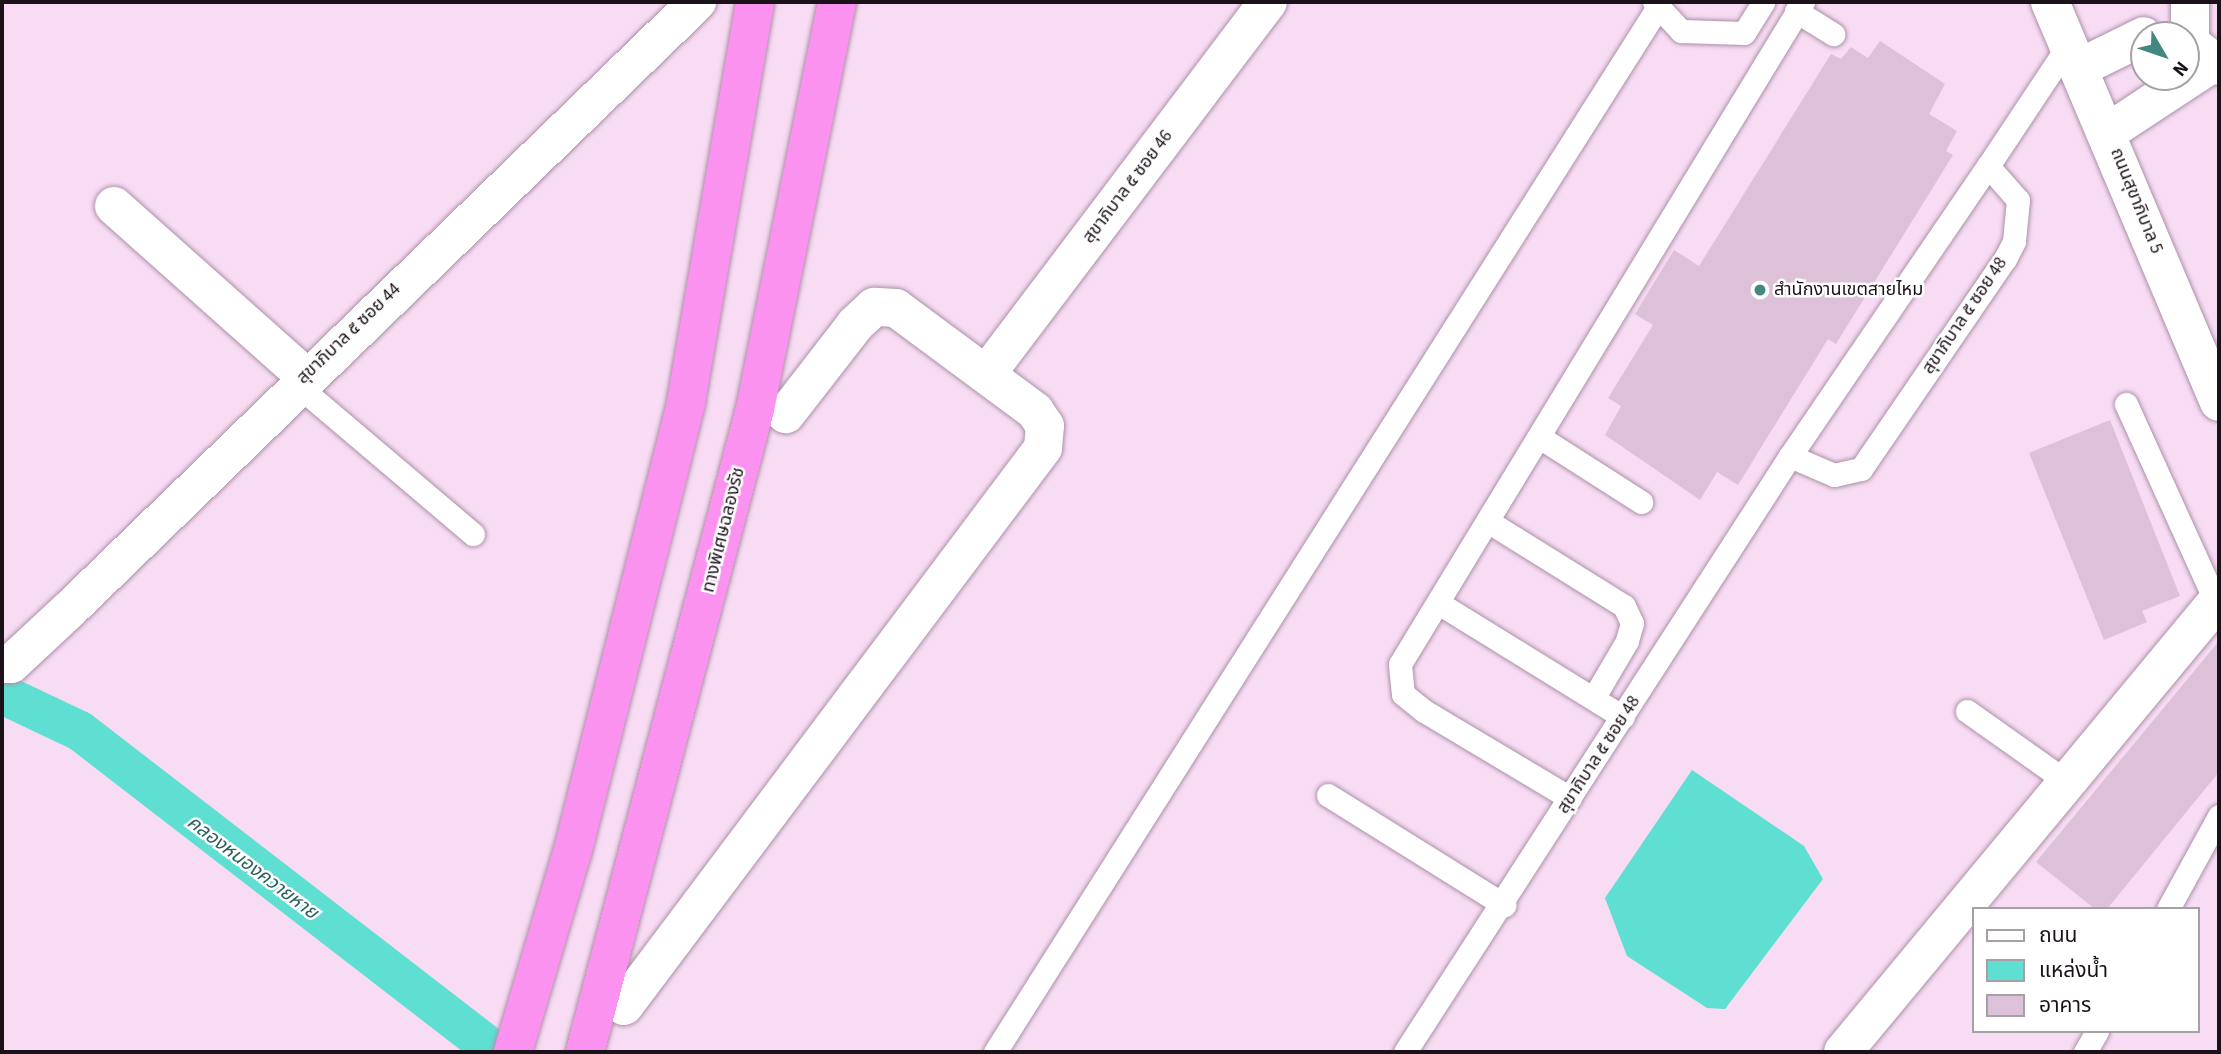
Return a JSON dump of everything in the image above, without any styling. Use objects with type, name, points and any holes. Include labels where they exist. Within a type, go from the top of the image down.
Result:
[{"type":"highway","points":[[513,1052],[573,850],[685,402],[755,2]]},
{"type":"highway","name":"ทางพิเศษฉลองรัช","points":[[585,1052],[755,409],[837,2]]},
{"type":"street","name":"สุขาภิบาล ๕ ซอย 44","points":[[2,664],[11,664],[43,636],[301,380],[697,2]]},
{"type":"street","name":"สุขาภิบาล ๕ ซอย 46","points":[[988,372],[1268,2]]},
{"type":"street","name":"ถนนสุขาภิบาล 5","points":[[2050,2],[2108,132],[2219,402]]},
{"type":"street","points":[[2108,132],[2215,65],[2190,43],[2188,8],[2167,21]]},
{"type":"street","points":[[2074,56],[2130,39]]},
{"type":"street","points":[[114,206],[301,380]]},
{"type":"street","points":[[624,1006],[1043,448],[1045,426],[1035,411],[988,372],[896,308],[874,307],[786,414]]},
{"type":"street","points":[[1843,1052],[2063,779],[2217,601]]},
{"type":"lane","points":[[995,1052],[1655,6],[1681,31],[1744,33],[1763,2]]},
{"type":"lane","points":[[1570,798],[1403,694],[1399,664],[1440,604],[1800,6],[1833,34]]},
{"type":"lane","name":"สุขาภิบาล ๕ ซอย 48","points":[[1405,1052],[1504,905],[1790,456],[1989,166],[2074,56]]},
{"type":"lane","name":"สุขาภิบาล ๕ ซอย 48","points":[[1790,456],[1834,475],[1861,469],[2014,241],[2018,200],[1989,166]]},
{"type":"lane","points":[[301,380],[473,534]]},
{"type":"lane","points":[[2126,404],[2217,601]]},
{"type":"lane","points":[[1541,438],[1641,502]]},
{"type":"lane","points":[[1489,522],[1624,606],[1632,623],[1627,641],[1594,697]]},
{"type":"lane","points":[[1440,604],[1623,717]]},
{"type":"lane","points":[[1967,712],[2063,779]]},
{"type":"lane","points":[[1328,795],[1504,905]]},
{"type":"lane","points":[[2169,907],[2219,816]]},
{"type":"lane","points":[[2085,1052],[2096,1033]]},
{"type":"water","points":[[1692,770],[1804,846],[1823,879],[1725,1009],[1707,1008],[1627,956],[1605,898]]},
{"type":"building","name":"สำนักงานเขตสายไหม","points":[[1880,41],[1945,84],[1929,114],[1957,131],[1946,151],[1953,155],[1836,344],[1828,339],[1738,485],[1717,472],[1700,500],[1605,435],[1621,406],[1608,398],[1653,325],[1635,314],[1674,250],[1699,266],[1831,54],[1841,59],[1851,47],[1868,58]]},
{"type":"building","points":[[2110,420],[2180,596],[2142,611],[2147,622],[2104,640],[2029,453]]},
{"type":"building","points":[[2219,641],[2219,772],[2109,907],[2092,907],[2036,862]]},
{"type":"waterway","name":"คลองหนองควายหาย","points":[[2,694],[80,731],[496,1052]]},
{"type":"place","name":"สำนักงานเขตสายไหม","points":[[1760,290]]}]
